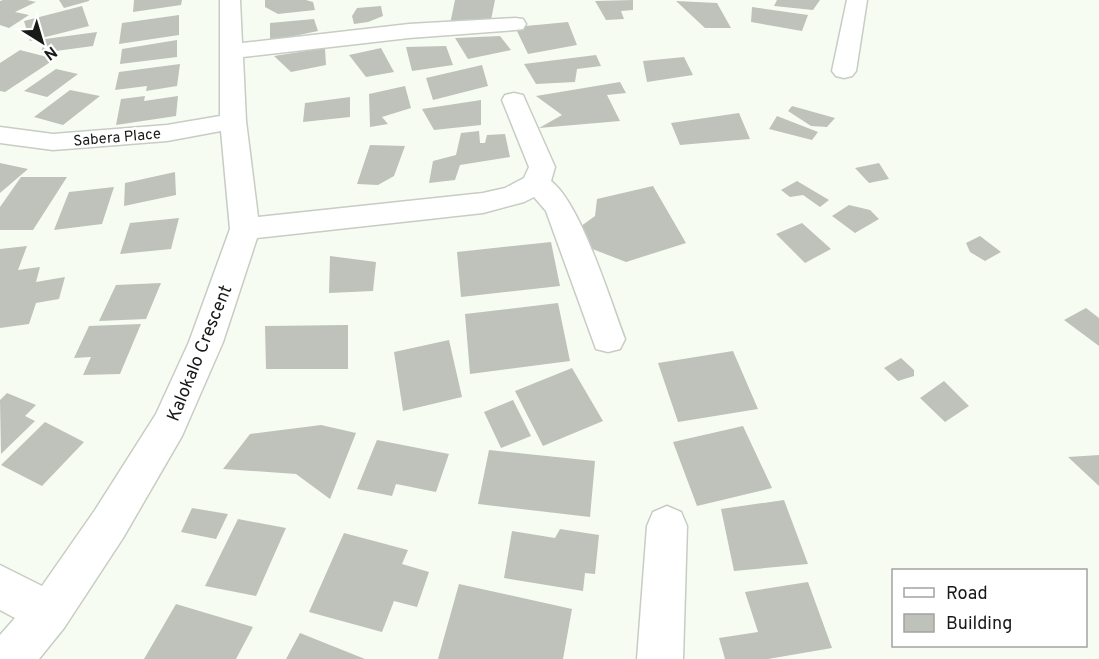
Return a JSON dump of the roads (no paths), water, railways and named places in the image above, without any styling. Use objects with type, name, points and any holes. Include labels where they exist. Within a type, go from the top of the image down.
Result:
[{"type":"street","name":"Kalokalo Crescent","points":[[9,659],[49,613],[110,524],[169,425],[206,342],[245,229],[233,121],[230,0]]},
{"type":"street","points":[[844,71],[857,0]]},
{"type":"street","points":[[232,51],[409,31],[515,24]]},
{"type":"street","points":[[245,229],[483,203],[514,195],[536,184],[542,167],[514,100]]},
{"type":"street","name":"Sabera Place","points":[[0,135],[52,142],[167,133],[233,121]]},
{"type":"street","points":[[536,184],[549,194],[560,209],[608,339]]},
{"type":"street","points":[[660,659],[667,526]]},
{"type":"street","points":[[0,586],[49,613]]}]
